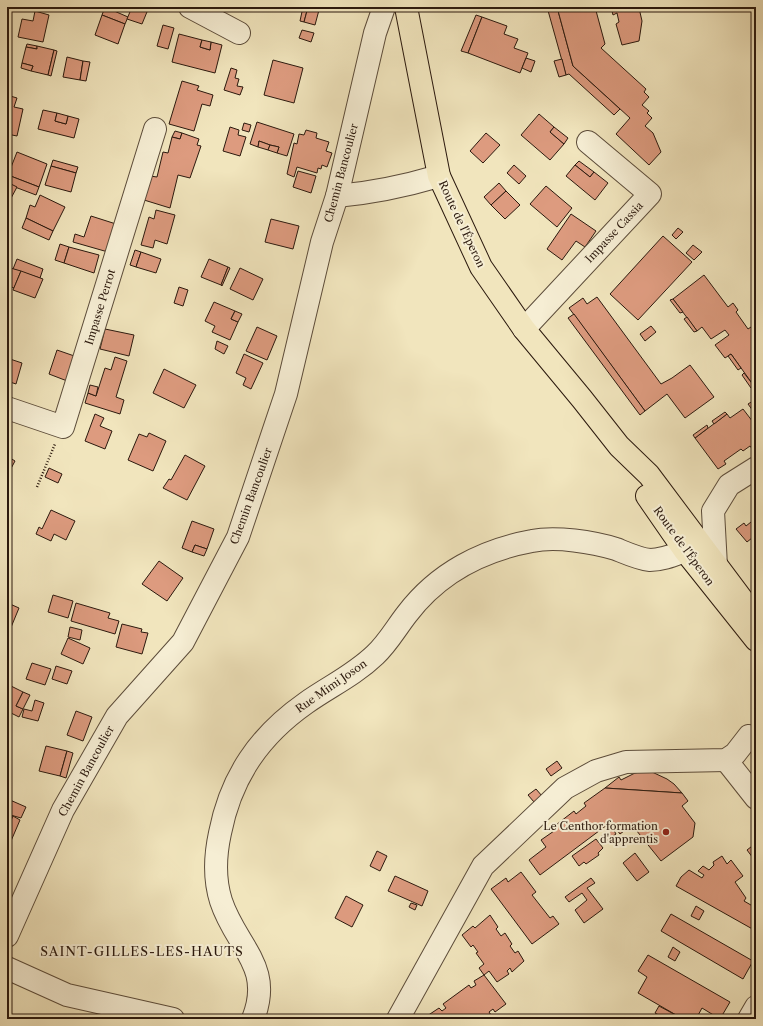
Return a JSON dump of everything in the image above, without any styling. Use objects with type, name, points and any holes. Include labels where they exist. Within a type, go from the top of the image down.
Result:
[{"type":"main road","name":"Route de l'Éperon","points":[[406,7],[439,176],[481,266],[524,329],[619,446],[649,475],[756,618]]},
{"type":"main road","name":"Route de l'Éperon","points":[[619,446],[639,484],[685,550],[756,640]]},
{"type":"main road","points":[[685,550],[695,551],[726,590],[741,599]]},
{"type":"street","points":[[190,7],[238,33]]},
{"type":"street","name":"Chemin Bancoulier","points":[[7,936],[63,810],[117,716],[183,642],[238,537],[286,394],[322,242],[337,196],[375,33],[384,7]]},
{"type":"street","name":"Impasse Perrot","points":[[63,427],[155,129]]},
{"type":"street","name":"Impasse Cassia","points":[[524,329],[650,194],[588,142]]},
{"type":"street","points":[[337,196],[368,193],[404,186],[439,176]]},
{"type":"street","points":[[7,408],[63,427]]},
{"type":"street","points":[[716,566],[713,511],[729,485],[756,468]]},
{"type":"street","name":"Rue Mimi Joson","points":[[253,1019],[259,1004],[260,979],[255,964],[234,931],[221,900],[215,872],[216,851],[228,802],[240,773],[257,748],[284,720],[307,702],[355,672],[377,654],[390,639],[407,613],[426,592],[471,560],[495,550],[535,540],[576,541],[598,544],[649,560],[668,558],[685,550]]},
{"type":"street","points":[[398,1019],[483,866],[565,788],[596,771],[626,762],[726,760],[735,754],[749,736]]},
{"type":"street","points":[[726,760],[756,798]]},
{"type":"street","points":[[7,968],[67,995],[173,1019]]},
{"type":"street","points":[[749,1019],[756,1007]]},
{"type":"path","points":[[37,487],[63,427]]},
{"type":"building","points":[[105,7],[128,17],[125,24],[102,15]]},
{"type":"building","points":[[132,7],[149,7],[142,24],[127,19]]},
{"type":"building","points":[[303,7],[308,7],[304,22],[300,21]]},
{"type":"building","points":[[308,7],[319,10],[315,25],[304,22]]},
{"type":"building","points":[[547,7],[557,7],[573,66],[620,109],[614,115],[569,74],[566,75]]},
{"type":"building","points":[[557,7],[595,7],[605,44],[601,48],[646,89],[644,92],[649,97],[642,105],[649,111],[647,113],[652,118],[645,126],[653,133],[661,152],[649,165],[616,134],[630,118],[573,66]]},
{"type":"building","points":[[611,7],[641,7],[639,8],[642,21],[639,41],[622,45],[616,24],[619,22],[617,13],[613,15]]},
{"type":"building","points":[[35,11],[49,15],[43,42],[18,37],[22,19],[33,21]]},
{"type":"building","points":[[102,15],[125,24],[118,44],[95,35]]},
{"type":"building","points":[[476,15],[482,17],[468,53],[461,51]]},
{"type":"building","points":[[482,17],[507,26],[504,34],[518,39],[514,48],[528,53],[520,73],[468,53]]},
{"type":"building","points":[[163,25],[174,28],[168,49],[157,46]]},
{"type":"building","points":[[302,30],[314,33],[311,42],[299,38]]},
{"type":"building","points":[[179,34],[202,40],[200,47],[210,50],[211,42],[222,45],[215,73],[172,62]]},
{"type":"building","points":[[202,40],[211,42],[210,50],[200,47]]},
{"type":"building","points":[[27,44],[37,46],[37,49],[26,47]]},
{"type":"building","points":[[37,46],[54,50],[48,75],[31,71],[33,66],[22,63],[26,47],[37,49]]},
{"type":"building","points":[[54,50],[57,51],[51,76],[48,75]]},
{"type":"building","points":[[67,57],[83,61],[80,80],[63,77]]},
{"type":"building","points":[[526,58],[535,61],[531,72],[522,68]]},
{"type":"building","points":[[562,59],[566,75],[559,77],[554,61]]},
{"type":"building","points":[[273,60],[303,68],[294,103],[264,95]]},
{"type":"building","points":[[83,61],[90,62],[86,81],[80,80]]},
{"type":"building","points":[[22,63],[33,66],[31,71],[21,68]]},
{"type":"building","points":[[231,68],[237,70],[235,78],[239,79],[237,86],[243,87],[240,95],[224,90]]},
{"type":"building","points":[[182,81],[199,86],[197,90],[213,95],[210,106],[202,104],[194,131],[169,124]]},
{"type":"building","points":[[7,95],[17,98],[14,107],[23,109],[17,136],[7,134]]},
{"type":"building","points":[[43,110],[57,113],[55,121],[66,124],[68,116],[79,119],[74,138],[38,129]]},
{"type":"building","points":[[57,113],[68,116],[66,124],[55,121]]},
{"type":"building","points":[[539,114],[554,127],[550,132],[564,144],[550,160],[521,135]]},
{"type":"building","points":[[257,122],[294,134],[287,156],[277,153],[279,147],[259,141],[258,147],[250,144]]},
{"type":"building","points":[[244,123],[251,125],[249,132],[242,130]]},
{"type":"building","points":[[230,127],[239,130],[238,135],[246,137],[240,156],[223,151]]},
{"type":"building","points":[[554,127],[568,138],[564,144],[550,132]]},
{"type":"building","points":[[306,130],[317,133],[316,138],[329,142],[326,151],[332,153],[327,167],[322,165],[321,169],[318,168],[317,173],[297,167],[294,177],[287,174],[294,143],[297,144],[299,134],[304,135]]},
{"type":"building","points":[[175,131],[182,133],[180,139],[172,137]]},
{"type":"building","points":[[182,133],[199,139],[197,145],[201,146],[190,178],[178,175],[170,208],[144,200],[150,176],[157,177],[163,152],[168,153],[172,137],[180,139]]},
{"type":"building","points":[[486,133],[500,145],[483,163],[470,151]]},
{"type":"building","points":[[259,141],[270,145],[268,150],[258,147]]},
{"type":"building","points":[[270,145],[279,147],[277,153],[268,150]]},
{"type":"building","points":[[17,152],[47,164],[39,187],[8,175]]},
{"type":"building","points":[[53,160],[78,167],[76,173],[51,166]]},
{"type":"building","points":[[579,161],[594,172],[590,177],[575,165]]},
{"type":"building","points":[[514,165],[526,176],[519,184],[507,173]]},
{"type":"building","points":[[575,165],[590,177],[594,172],[608,183],[595,200],[566,176]]},
{"type":"building","points":[[51,166],[76,173],[71,192],[45,185]]},
{"type":"building","points":[[298,171],[316,176],[311,193],[293,187]]},
{"type":"building","points":[[8,175],[39,187],[36,195],[7,184]]},
{"type":"building","points":[[7,182],[17,187],[9,202],[7,201]]},
{"type":"building","points":[[499,183],[506,191],[491,205],[484,197]]},
{"type":"building","points":[[546,186],[572,208],[557,227],[530,204]]},
{"type":"building","points":[[506,191],[520,205],[505,219],[491,205]]},
{"type":"building","points":[[40,195],[65,207],[53,231],[26,218],[30,205],[35,207]]},
{"type":"building","points":[[156,210],[175,215],[167,244],[155,240],[153,248],[141,245],[149,217],[154,219]]},
{"type":"building","points":[[571,214],[596,231],[585,247],[576,241],[562,260],[547,249]]},
{"type":"building","points":[[91,216],[116,224],[108,252],[73,242],[75,234],[84,237]]},
{"type":"building","points":[[26,218],[53,231],[49,240],[22,228]]},
{"type":"building","points":[[271,219],[299,226],[293,249],[265,242]]},
{"type":"building","points":[[678,228],[683,232],[676,239],[672,235]]},
{"type":"building","points":[[663,236],[692,262],[638,320],[610,294]]},
{"type":"building","points":[[60,244],[69,247],[64,263],[55,260]]},
{"type":"building","points":[[693,245],[702,252],[694,260],[686,253]]},
{"type":"building","points":[[69,247],[99,255],[94,273],[64,263]]},
{"type":"building","points":[[135,250],[141,252],[136,267],[130,265]]},
{"type":"building","points":[[141,252],[161,259],[156,273],[136,267]]},
{"type":"building","points":[[17,259],[43,269],[40,278],[13,269]]},
{"type":"building","points":[[209,259],[228,267],[221,285],[201,277]]},
{"type":"building","points":[[7,267],[21,271],[14,288],[7,285]]},
{"type":"building","points":[[228,267],[230,268],[222,286],[221,285]]},
{"type":"building","points":[[240,268],[263,279],[253,300],[230,289]]},
{"type":"building","points":[[21,271],[43,279],[35,298],[13,290]]},
{"type":"building","points":[[704,275],[728,307],[733,303],[738,310],[736,312],[748,329],[751,327],[756,334],[756,385],[754,386],[731,354],[725,358],[715,345],[729,335],[725,330],[711,339],[702,327],[697,331],[673,299]]},
{"type":"building","points":[[179,287],[188,290],[183,306],[174,303]]},
{"type":"building","points":[[597,297],[661,384],[690,365],[714,397],[685,418],[667,394],[645,411],[569,308],[583,298],[587,304]]},
{"type":"building","points":[[673,299],[683,312],[680,313],[670,300]]},
{"type":"building","points":[[214,302],[235,311],[231,319],[238,322],[230,340],[212,332],[215,326],[205,321]]},
{"type":"building","points":[[235,311],[242,314],[238,322],[231,319]]},
{"type":"building","points":[[574,314],[645,411],[640,415],[568,318]]},
{"type":"building","points":[[687,317],[697,331],[694,332],[684,319]]},
{"type":"building","points":[[651,326],[656,332],[645,341],[640,334]]},
{"type":"building","points":[[257,327],[277,336],[267,360],[246,351]]},
{"type":"building","points":[[105,329],[134,335],[129,356],[100,349]]},
{"type":"building","points":[[217,341],[228,346],[224,354],[215,349]]},
{"type":"building","points":[[57,350],[83,359],[75,384],[49,374]]},
{"type":"building","points":[[244,354],[263,363],[251,389],[243,385],[246,378],[236,373]]},
{"type":"building","points":[[731,354],[741,368],[738,370],[728,356]]},
{"type":"building","points":[[115,357],[127,361],[116,397],[124,400],[120,414],[85,403],[88,393],[96,396],[105,368],[111,370]]},
{"type":"building","points":[[7,358],[22,363],[16,384],[7,381],[9,372],[7,371]]},
{"type":"building","points":[[164,369],[196,385],[184,408],[153,393]]},
{"type":"building","points":[[744,373],[754,386],[751,388],[742,375]]},
{"type":"building","points":[[90,385],[98,387],[96,396],[88,393]]},
{"type":"building","points":[[756,399],[756,415],[748,404]]},
{"type":"building","points":[[743,409],[753,422],[756,420],[756,448],[753,450],[750,446],[743,451],[741,449],[724,461],[726,464],[718,469],[695,438],[727,414],[730,418]]},
{"type":"building","points":[[725,412],[727,414],[714,424],[712,421]]},
{"type":"building","points":[[95,414],[104,418],[100,426],[112,431],[105,449],[85,441]]},
{"type":"building","points":[[707,425],[708,428],[695,438],[693,435]]},
{"type":"building","points":[[149,433],[166,441],[153,471],[128,460],[139,434],[147,437]]},
{"type":"building","points":[[185,455],[205,466],[187,500],[163,488],[169,479],[171,480]]},
{"type":"building","points":[[7,456],[15,461],[7,476]]},
{"type":"building","points":[[49,468],[62,474],[58,483],[45,477]]},
{"type":"building","points":[[51,510],[75,521],[66,540],[54,534],[51,541],[36,534],[39,527],[42,529]]},
{"type":"building","points":[[756,518],[756,543],[752,538],[747,542],[736,529],[744,523],[746,526]]},
{"type":"building","points":[[192,521],[214,529],[207,549],[195,545],[192,552],[182,548]]},
{"type":"building","points":[[195,545],[207,549],[204,556],[192,552]]},
{"type":"building","points":[[159,561],[183,578],[167,601],[142,584]]},
{"type":"building","points":[[53,595],[73,601],[68,618],[48,612]]},
{"type":"building","points":[[76,603],[110,613],[108,618],[119,621],[115,634],[71,621]]},
{"type":"building","points":[[10,604],[19,608],[7,637],[7,610]]},
{"type":"building","points":[[122,624],[142,629],[141,632],[148,633],[142,654],[116,647]]},
{"type":"building","points":[[70,627],[82,630],[80,640],[68,637]]},
{"type":"building","points":[[68,638],[90,648],[83,664],[61,654]]},
{"type":"building","points":[[32,663],[51,669],[45,685],[26,679]]},
{"type":"building","points":[[56,666],[72,671],[67,684],[52,679]]},
{"type":"building","points":[[7,684],[23,692],[16,706],[23,709],[19,717],[7,711]]},
{"type":"building","points":[[23,692],[30,695],[23,709],[16,706]]},
{"type":"building","points":[[35,700],[44,703],[38,721],[22,717],[24,709],[32,711]]},
{"type":"building","points":[[76,711],[92,717],[83,741],[67,735]]},
{"type":"building","points":[[46,746],[67,751],[60,776],[39,771]]},
{"type":"building","points":[[67,751],[73,753],[66,778],[60,776]]},
{"type":"building","points":[[557,761],[562,768],[551,776],[546,769]]},
{"type":"building","points":[[644,771],[652,772],[667,779],[682,793],[605,788],[619,777],[621,780],[635,773]]},
{"type":"building","name":"Le Centhor formation d'apprentis","points":[[605,788],[682,793],[688,801],[682,806],[695,823],[693,837],[661,861],[632,825],[620,834],[611,822],[540,875],[529,860],[546,847],[541,840],[554,831],[552,828],[574,811],[576,814],[586,806],[584,803]]},
{"type":"building","points":[[536,789],[542,796],[534,802],[528,795]]},
{"type":"building","points":[[10,800],[26,807],[21,818],[7,814],[7,804],[9,804]]},
{"type":"building","points":[[7,814],[13,816],[7,829]]},
{"type":"building","points":[[13,816],[20,820],[8,848],[7,829]]},
{"type":"building","points":[[612,827],[616,834],[606,841],[602,835]]},
{"type":"building","points":[[596,839],[603,848],[598,853],[599,855],[586,864],[584,862],[579,866],[572,856]]},
{"type":"building","points":[[756,843],[756,862],[747,850]]},
{"type":"building","points":[[377,851],[387,856],[380,871],[370,866]]},
{"type":"building","points":[[635,853],[649,872],[637,881],[623,863]]},
{"type":"building","points":[[722,856],[727,864],[731,860],[743,876],[735,882],[746,898],[744,901],[756,908],[756,931],[676,886],[681,877],[689,870],[702,878],[704,875],[698,871],[703,866],[709,870],[714,865],[713,862]]},
{"type":"building","points":[[521,872],[536,892],[532,895],[550,918],[553,916],[559,924],[532,944],[491,889],[506,878],[508,882]]},
{"type":"building","points":[[395,876],[428,891],[422,906],[388,891]]},
{"type":"building","points":[[591,878],[595,883],[587,888],[603,909],[584,923],[575,910],[587,900],[582,893],[569,902],[565,897]]},
{"type":"building","points":[[346,896],[363,905],[352,927],[335,918]]},
{"type":"building","points":[[411,903],[417,905],[415,910],[409,907]]},
{"type":"building","points":[[696,906],[704,911],[699,920],[691,916]]},
{"type":"building","points":[[671,914],[753,961],[743,979],[661,931]]},
{"type":"building","points":[[490,915],[498,927],[496,929],[501,936],[505,933],[512,944],[510,946],[515,953],[518,951],[524,961],[512,972],[510,968],[507,971],[509,974],[497,982],[489,971],[484,975],[479,968],[484,964],[476,953],[478,952],[473,945],[471,947],[462,935],[473,926],[475,928]]},
{"type":"building","points":[[673,947],[680,952],[675,961],[668,957]]},
{"type":"building","points":[[648,955],[730,1002],[720,1019],[702,1008],[696,1019],[683,1019],[638,993],[647,977],[638,971]]},
{"type":"building","points":[[484,975],[506,1004],[495,1012],[493,1009],[489,1012],[491,1015],[485,1019],[478,1019],[475,1015],[470,1019],[429,1019],[427,1016],[439,1008],[442,1011],[446,1008],[443,1004],[469,985],[471,988],[476,985],[474,981]]},
{"type":"building","points":[[659,1006],[683,1019],[666,1019],[655,1013]]},
{"type":"place","name":"Le Centhor formation d'apprentis","points":[[666,832]]},
{"type":"district","name":"SAINT-GILLES-LES-HAUTS","points":[[142,951]]}]
